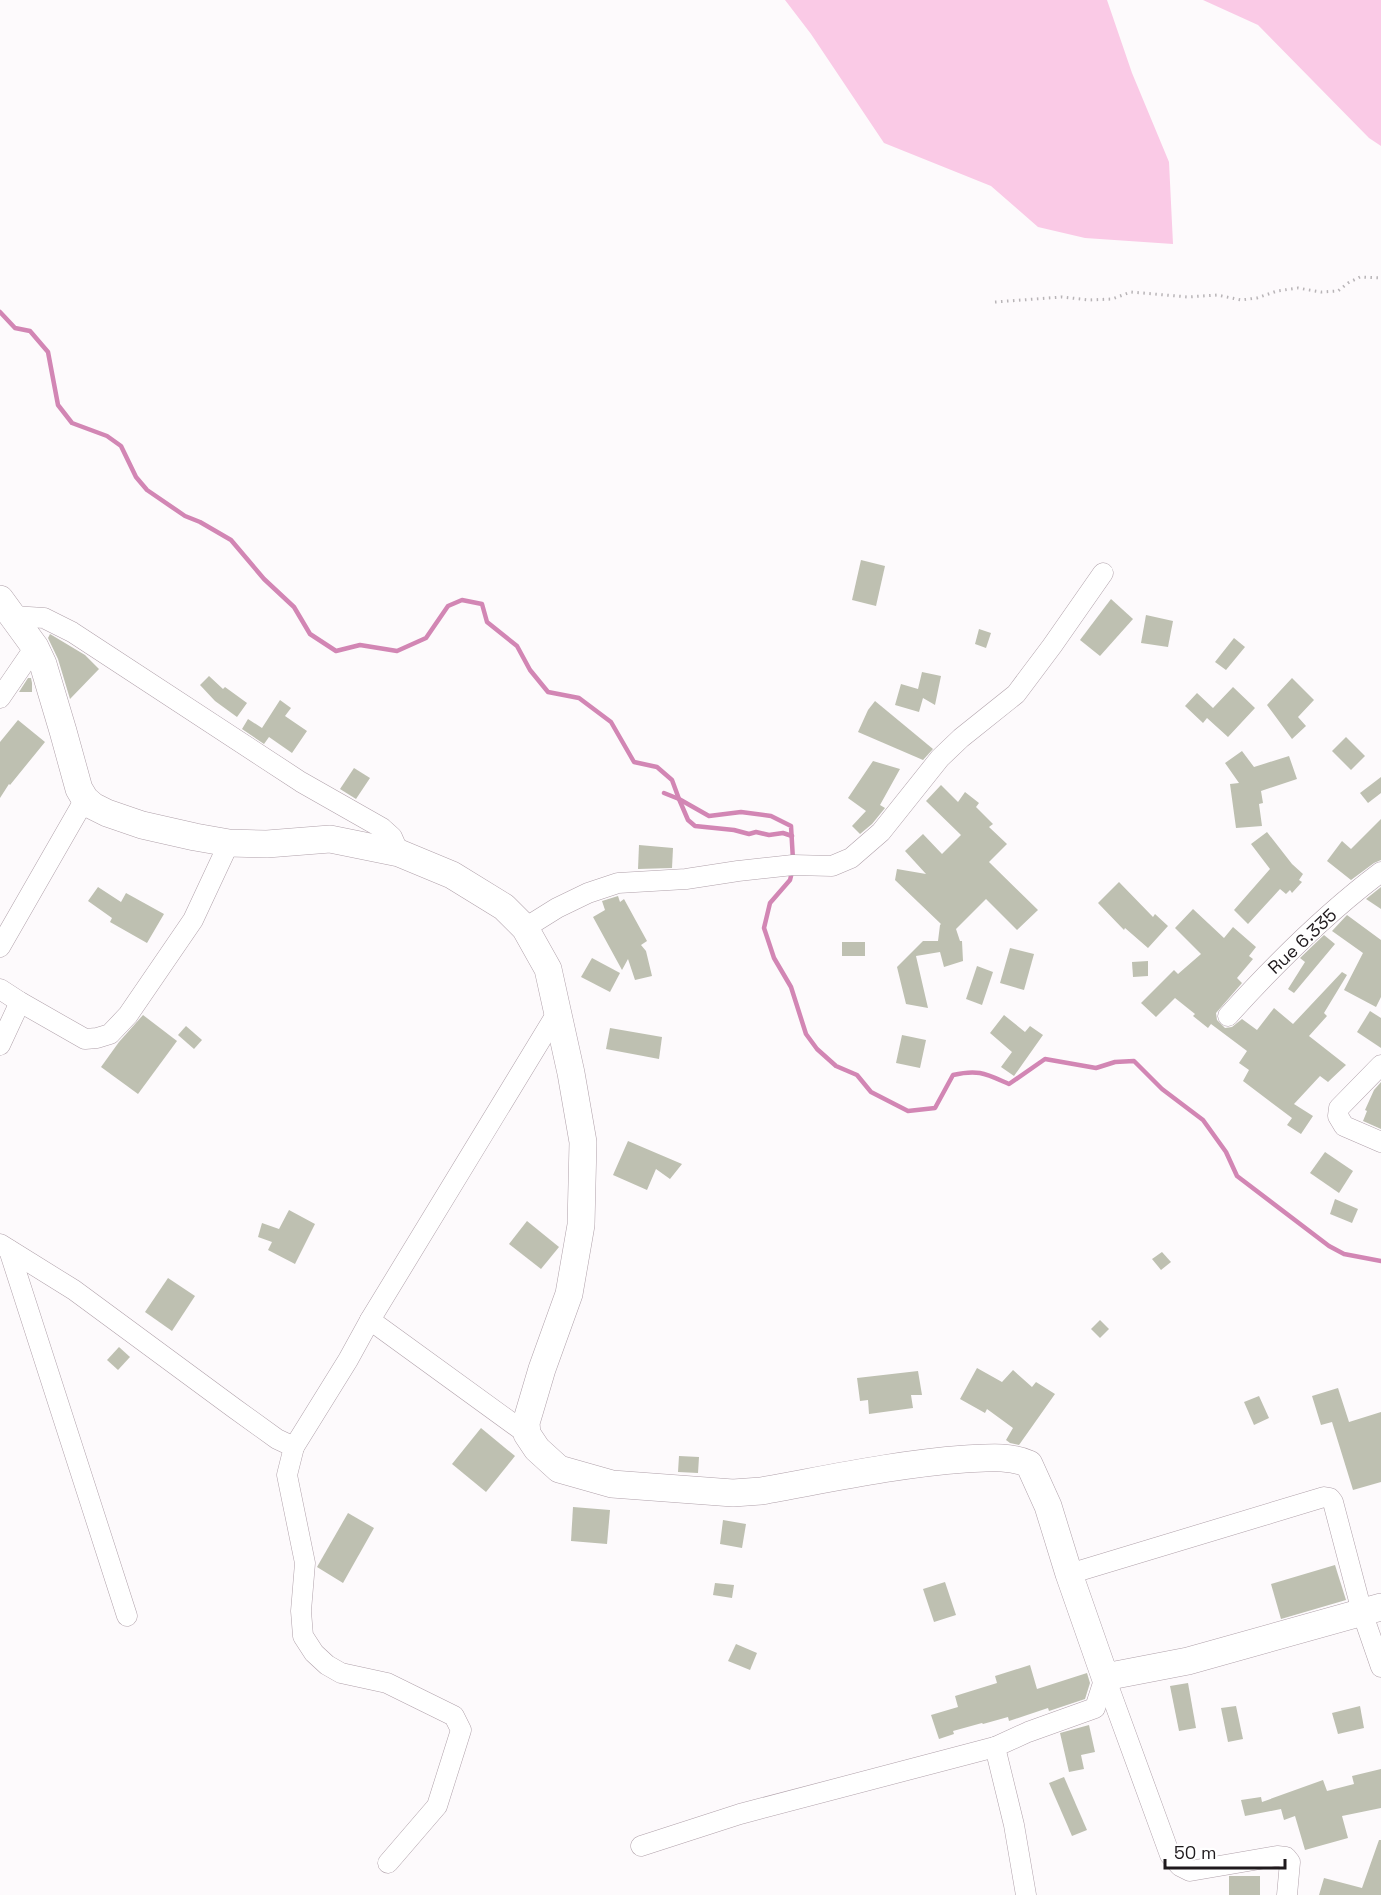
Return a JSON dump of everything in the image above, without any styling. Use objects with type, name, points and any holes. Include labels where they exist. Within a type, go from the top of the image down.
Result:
[{"type":"street","points":[[525,928],[588,892],[618,883],[686,879],[793,866],[832,866],[851,858],[881,832],[940,758],[1016,694],[1102,573]]},
{"type":"street","points":[[7,608],[44,618],[72,632],[301,782],[382,828],[392,837],[399,853]]},
{"type":"street","points":[[7,608],[35,646],[79,789],[93,806],[142,825],[229,843],[267,844],[330,838],[399,853],[452,874],[504,907],[525,928],[548,969],[571,1073],[583,1142],[581,1225],[569,1294],[542,1369],[526,1423],[527,1434]]},
{"type":"street","points":[[0,698],[35,646]]},
{"type":"street","points":[[0,946],[85,799]]},
{"type":"street","points":[[0,989],[86,1039],[110,1034],[128,1015],[193,920],[229,843]]},
{"type":"street","name":"Rue 6.335","points":[[1228,1016],[1271,969],[1352,894],[1381,872]]},
{"type":"street","points":[[0,1045],[20,1002]]},
{"type":"street","points":[[387,1863],[437,1806],[461,1730],[454,1716],[387,1683],[340,1673],[314,1653],[303,1636],[301,1611],[305,1563],[287,1475],[294,1447],[557,1013]]},
{"type":"street","points":[[1381,1065],[1339,1108],[1338,1116],[1344,1125],[1381,1142]]},
{"type":"street","points":[[4,1247],[74,1290],[243,1415],[277,1439],[294,1447]]},
{"type":"street","points":[[4,1247],[127,1616]]},
{"type":"street","points":[[370,1320],[527,1434],[537,1449],[559,1469],[612,1484],[733,1493],[760,1491],[939,1461],[989,1458],[1019,1459],[1029,1464],[1048,1506],[1105,1677],[1170,1855],[1179,1866],[1190,1871],[1277,1856],[1286,1857],[1290,1862],[1287,1895]]},
{"type":"street","points":[[1069,1574],[1324,1497],[1330,1498],[1372,1609],[1381,1667]]},
{"type":"street","points":[[1105,1677],[1188,1661],[1372,1609]]},
{"type":"street","points":[[641,1846],[740,1814],[995,1746],[1095,1708],[1105,1677]]},
{"type":"street","points":[[995,1746],[1014,1824],[1022,1894]]},
{"type":"path","points":[[994,302],[1062,297],[1089,300],[1112,299],[1131,292],[1188,297],[1217,295],[1241,300],[1298,288],[1321,292],[1338,291],[1360,277],[1381,278]]},
{"type":"shaded area","points":[[785,0],[1107,0],[1132,73],[1169,162],[1173,244],[1085,238],[1038,227],[991,186],[884,143],[811,34]]},
{"type":"shaded area","points":[[1203,0],[1381,0],[1381,146],[1369,138],[1258,25]]},
{"type":"building","points":[[861,560],[885,566],[876,606],[852,600]]},
{"type":"building","points":[[1111,599],[1133,619],[1100,656],[1080,640]]},
{"type":"building","points":[[1146,615],[1173,621],[1168,647],[1141,643]]},
{"type":"building","points":[[979,629],[991,633],[986,648],[975,644]]},
{"type":"building","points":[[50,634],[85,655],[99,669],[70,699],[58,659],[48,638]]},
{"type":"building","points":[[1234,638],[1245,647],[1226,670],[1215,662]]},
{"type":"building","points":[[922,672],[941,676],[935,705],[923,698],[919,712],[895,705],[901,684],[918,689]]},
{"type":"building","points":[[209,676],[223,689],[225,687],[247,703],[237,717],[215,701],[200,685]]},
{"type":"building","points":[[28,678],[31,678],[32,692],[19,692]]},
{"type":"building","points":[[1292,678],[1314,700],[1298,717],[1306,726],[1292,739],[1267,705]]},
{"type":"building","points":[[1233,687],[1255,708],[1228,737],[1207,718],[1203,723],[1185,706],[1197,693],[1213,708]]},
{"type":"building","points":[[280,700],[291,708],[285,716],[307,731],[292,753],[269,737],[264,744],[242,729],[248,719],[262,728]]},
{"type":"building","points":[[875,701],[933,749],[923,760],[858,732],[868,710]]},
{"type":"building","points":[[18,720],[45,742],[0,798],[0,742]]},
{"type":"building","points":[[1346,737],[1365,756],[1351,770],[1332,751]]},
{"type":"building","points":[[1242,751],[1254,767],[1289,756],[1297,779],[1261,791],[1263,803],[1259,804],[1262,826],[1236,828],[1230,784],[1239,783],[1225,763]]},
{"type":"building","points":[[873,761],[900,769],[880,805],[885,808],[860,834],[852,826],[866,811],[848,798]]},
{"type":"building","points":[[354,768],[370,778],[356,799],[340,789]]},
{"type":"building","points":[[1381,777],[1381,793],[1368,803],[1360,793]]},
{"type":"building","points":[[941,785],[958,802],[965,792],[979,803],[976,807],[993,824],[989,827],[1007,844],[989,862],[1038,910],[1017,930],[986,899],[956,929],[962,941],[963,961],[944,967],[940,952],[916,956],[928,1008],[906,1004],[897,967],[923,941],[938,941],[941,924],[895,880],[897,869],[926,874],[905,851],[923,834],[942,854],[961,835],[926,801]]},
{"type":"building","points":[[1381,819],[1381,860],[1351,880],[1327,861],[1342,841],[1351,849]]},
{"type":"building","points":[[1267,832],[1292,864],[1303,874],[1299,880],[1302,882],[1292,893],[1290,890],[1286,894],[1280,889],[1248,924],[1234,910],[1270,869],[1251,844]]},
{"type":"building","points":[[639,845],[673,848],[672,868],[638,869]]},
{"type":"building","points":[[1119,882],[1153,917],[1155,914],[1168,926],[1148,948],[1125,928],[1124,930],[1098,903]]},
{"type":"building","points":[[98,887],[121,902],[126,893],[164,914],[147,943],[110,922],[112,918],[88,901]]},
{"type":"building","points":[[1381,887],[1381,909],[1366,899]]},
{"type":"building","points":[[618,896],[620,902],[624,899],[647,941],[641,945],[646,951],[652,976],[635,980],[628,959],[622,970],[593,917],[605,910],[602,901]]},
{"type":"building","points":[[1193,909],[1224,938],[1233,927],[1256,947],[1249,956],[1253,959],[1237,978],[1242,983],[1216,1013],[1217,1020],[1225,1028],[1232,1027],[1242,1019],[1257,1030],[1274,1008],[1293,1024],[1342,972],[1347,975],[1324,1013],[1327,1016],[1309,1036],[1346,1065],[1328,1082],[1320,1076],[1294,1104],[1313,1116],[1301,1134],[1287,1125],[1292,1118],[1243,1081],[1249,1070],[1239,1063],[1247,1051],[1211,1024],[1208,1028],[1175,998],[1156,1017],[1141,1003],[1174,970],[1178,974],[1201,954],[1175,928]]},
{"type":"building","points":[[1347,915],[1381,940],[1381,997],[1376,1007],[1344,990],[1363,953],[1332,931]]},
{"type":"building","points":[[1324,935],[1335,944],[1294,993],[1288,989],[1305,962],[1300,958]]},
{"type":"building","points":[[842,942],[865,942],[865,956],[842,956]]},
{"type":"building","points":[[1010,948],[1034,954],[1024,990],[1000,983]]},
{"type":"building","points":[[592,958],[620,973],[610,992],[581,977]]},
{"type":"building","points":[[1148,961],[1148,976],[1133,977],[1132,962]]},
{"type":"building","points":[[977,966],[993,972],[982,1005],[966,999]]},
{"type":"building","points":[[1370,1011],[1381,1018],[1381,1048],[1357,1032]]},
{"type":"building","points":[[143,1015],[177,1041],[138,1094],[101,1067]]},
{"type":"building","points":[[1004,1015],[1025,1032],[1030,1026],[1043,1035],[1014,1076],[1001,1067],[1012,1052],[990,1033]]},
{"type":"building","points":[[186,1026],[202,1040],[194,1049],[178,1035]]},
{"type":"building","points":[[610,1028],[662,1037],[659,1059],[606,1049]]},
{"type":"building","points":[[902,1035],[926,1040],[920,1068],[896,1063]]},
{"type":"building","points":[[1381,1082],[1381,1129],[1363,1121],[1374,1090]]},
{"type":"building","points":[[628,1141],[682,1164],[670,1179],[656,1169],[647,1190],[613,1175]]},
{"type":"building","points":[[1325,1152],[1353,1171],[1339,1193],[1310,1173]]},
{"type":"building","points":[[1335,1199],[1358,1209],[1352,1223],[1330,1214]]},
{"type":"building","points":[[289,1210],[315,1224],[295,1264],[268,1250],[272,1242],[258,1237],[262,1223],[279,1229]]},
{"type":"building","points":[[527,1221],[559,1247],[541,1269],[509,1244]]},
{"type":"building","points":[[1162,1252],[1171,1262],[1161,1270],[1152,1259]]},
{"type":"building","points":[[168,1278],[195,1296],[172,1331],[145,1312]]},
{"type":"building","points":[[1100,1320],[1109,1329],[1100,1338],[1091,1329]]},
{"type":"building","points":[[119,1347],[130,1357],[118,1370],[107,1360]]},
{"type":"building","points":[[977,1368],[1002,1382],[1013,1370],[1032,1387],[1036,1382],[1055,1394],[1019,1445],[1006,1440],[1013,1428],[987,1409],[985,1413],[960,1399]]},
{"type":"building","points":[[918,1371],[922,1395],[911,1395],[913,1408],[869,1414],[868,1400],[860,1401],[857,1378]]},
{"type":"building","points":[[1338,1388],[1349,1422],[1381,1412],[1381,1482],[1353,1490],[1332,1422],[1321,1425],[1312,1396]]},
{"type":"building","points":[[1259,1396],[1269,1418],[1254,1425],[1244,1402]]},
{"type":"building","points":[[481,1428],[515,1456],[486,1492],[452,1464]]},
{"type":"building","points":[[679,1456],[699,1457],[698,1473],[678,1472]]},
{"type":"building","points":[[573,1507],[610,1510],[607,1544],[571,1541]]},
{"type":"building","points":[[348,1513],[374,1528],[343,1583],[317,1567]]},
{"type":"building","points":[[723,1520],[746,1524],[742,1548],[720,1544]]},
{"type":"building","points":[[1335,1565],[1346,1600],[1281,1619],[1271,1584]]},
{"type":"building","points":[[945,1582],[956,1615],[934,1622],[923,1589]]},
{"type":"building","points":[[715,1583],[734,1585],[732,1598],[713,1595]]},
{"type":"building","points":[[736,1644],[757,1653],[750,1670],[728,1661]]},
{"type":"building","points":[[1030,1665],[1037,1689],[1087,1673],[1090,1683],[1085,1699],[1009,1721],[1008,1717],[982,1723],[953,1731],[954,1734],[939,1739],[931,1715],[958,1707],[955,1696],[997,1683],[995,1676]]},
{"type":"building","points":[[1188,1683],[1196,1728],[1179,1731],[1170,1686]]},
{"type":"building","points":[[1236,1706],[1243,1739],[1228,1742],[1221,1708]]},
{"type":"building","points":[[1360,1706],[1364,1728],[1338,1734],[1332,1713]]},
{"type":"building","points":[[1089,1725],[1095,1752],[1081,1755],[1084,1769],[1069,1772],[1060,1733]]},
{"type":"building","points":[[1381,1769],[1381,1808],[1342,1816],[1348,1838],[1305,1850],[1295,1816],[1284,1820],[1281,1809],[1245,1816],[1241,1800],[1261,1797],[1262,1802],[1323,1780],[1327,1791],[1354,1784],[1352,1776]]},
{"type":"building","points":[[1064,1777],[1087,1830],[1072,1836],[1049,1783]]},
{"type":"building","points":[[1379,1840],[1381,1840],[1381,1895],[1319,1895],[1324,1878],[1362,1888]]},
{"type":"building","points":[[1229,1876],[1260,1876],[1260,1895],[1229,1895]]},
{"type":"waterway","points":[[0,312],[15,328],[30,331],[48,352],[58,405],[72,423],[107,436],[121,446],[136,477],[147,490],[185,516],[231,540],[264,579],[294,607],[310,634],[336,651],[360,645],[397,651],[426,638],[448,606],[462,600],[482,604],[487,622],[517,646],[530,670],[548,692],[579,698],[611,722],[634,762],[657,767],[672,780],[679,799],[709,816],[741,812],[771,816],[791,826],[793,860]]},
{"type":"waterway","points":[[664,793],[679,799],[688,820],[695,826],[749,834],[783,833],[792,836]]},
{"type":"waterway","points":[[792,872],[790,880],[770,903],[764,928],[774,958],[791,987],[806,1034],[817,1049],[836,1066],[857,1075],[871,1092],[908,1111],[935,1108],[953,1075],[969,1072],[982,1074],[1009,1084],[1045,1059],[1096,1068],[1115,1062],[1134,1061],[1162,1089],[1203,1120],[1226,1152],[1237,1176],[1329,1246],[1344,1254],[1381,1261]]}]
